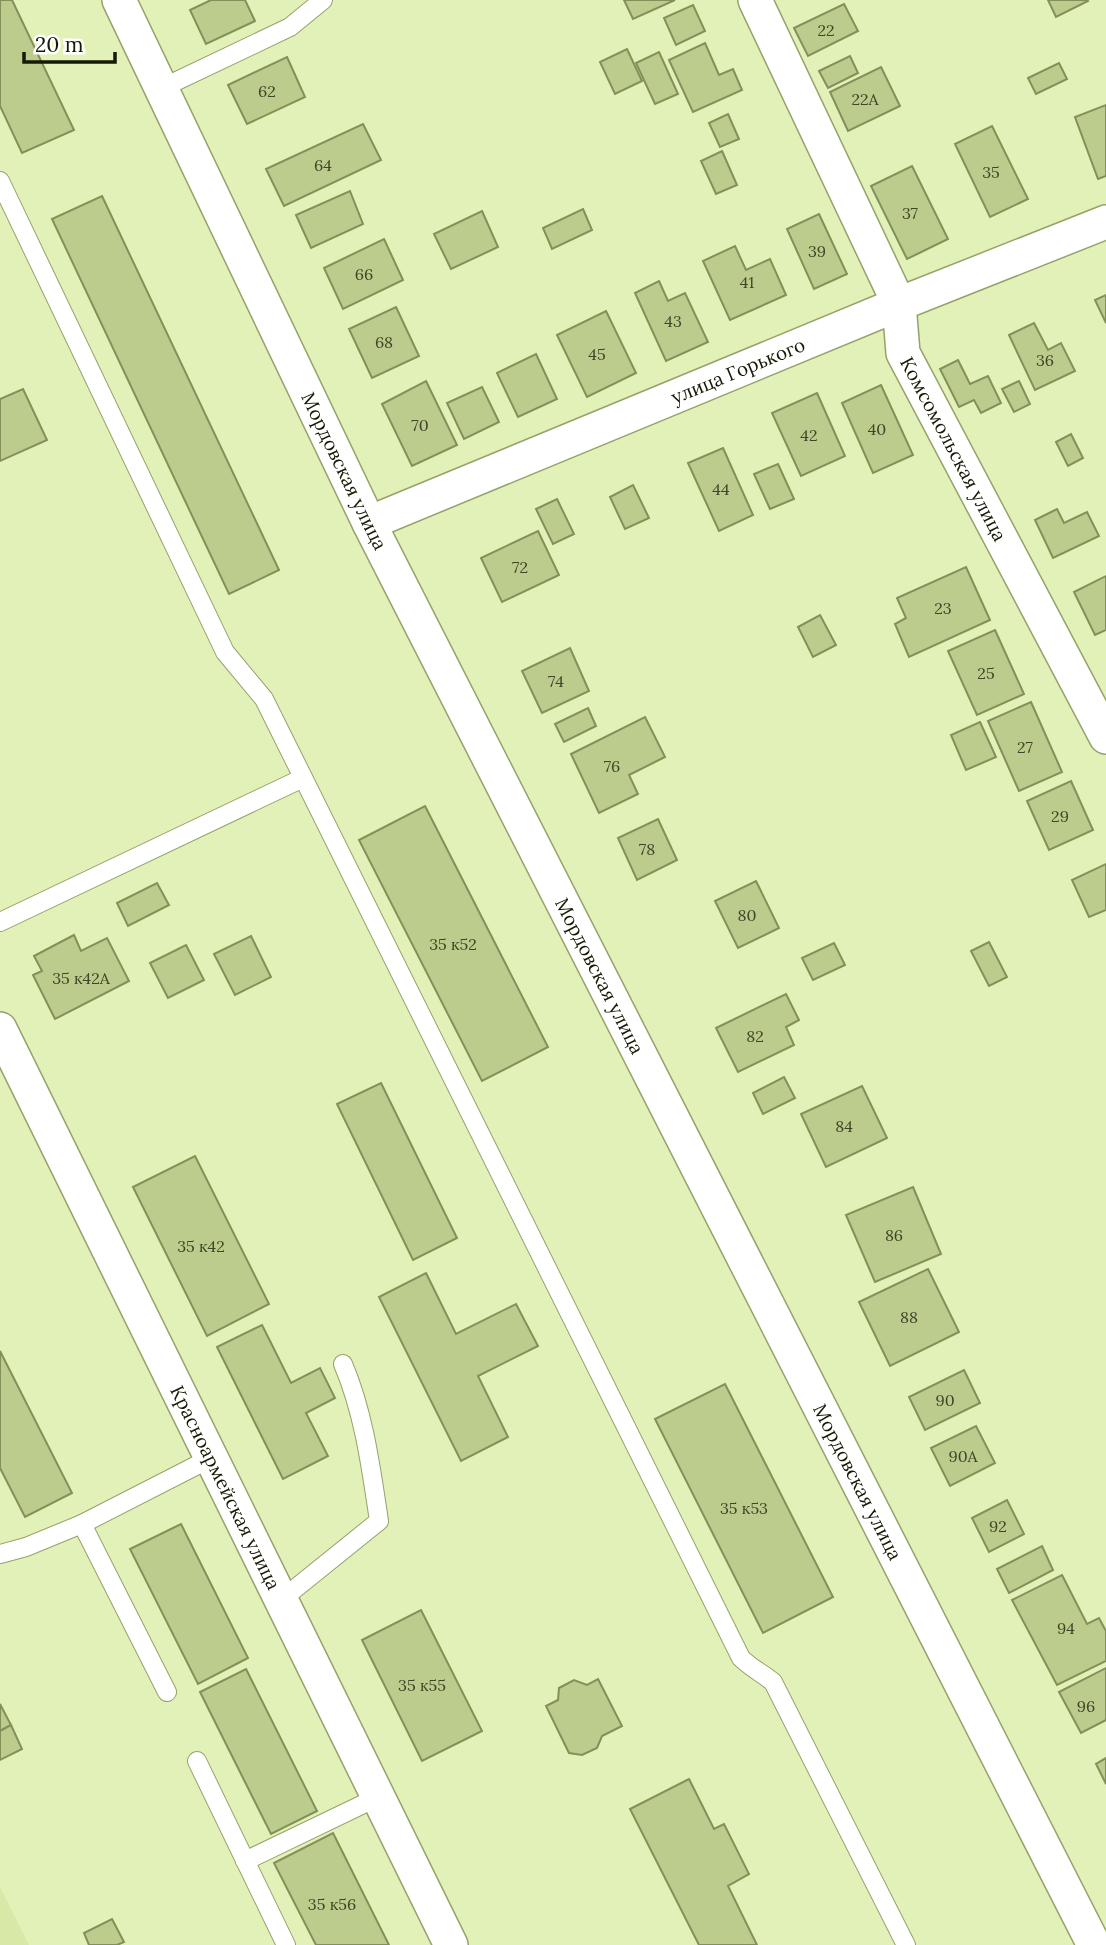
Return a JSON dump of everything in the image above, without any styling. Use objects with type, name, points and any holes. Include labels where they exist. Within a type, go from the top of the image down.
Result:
[{"type":"street","name":"Мордовская улица","points":[[119,0],[369,523],[1094,1945]]},
{"type":"street","name":"Комсомольская улица","points":[[755,0],[899,304],[903,353],[1106,737]]},
{"type":"street","name":"улица Горького","points":[[369,523],[899,304],[1106,222]]},
{"type":"street","name":"Красноармейская улица","points":[[0,1029],[451,1945]]},
{"type":"lane","points":[[162,88],[290,27],[323,0]]},
{"type":"lane","points":[[2,189],[225,652],[264,699],[741,1658],[773,1682],[905,1945]]},
{"type":"lane","points":[[0,922],[303,778]]},
{"type":"lane","points":[[281,1601],[379,1521],[372,1474],[353,1388],[343,1364]]},
{"type":"lane","points":[[0,1554],[26,1547],[82,1524],[211,1458]]},
{"type":"lane","points":[[82,1524],[167,1692]]},
{"type":"lane","points":[[197,1761],[286,1945]]},
{"type":"lane","points":[[245,1861],[378,1797]]},
{"type":"shaded area","points":[[0,1887],[29,1945],[0,1945]]},
{"type":"building","points":[[0,0],[12,0],[74,130],[22,153],[0,106]]},
{"type":"building","points":[[211,0],[245,0],[255,21],[206,44],[190,10]]},
{"type":"building","points":[[624,0],[675,0],[633,19]]},
{"type":"building","points":[[1048,0],[1087,0],[1088,1],[1056,17]]},
{"type":"building","points":[[844,4],[858,31],[808,56],[794,28]]},
{"type":"building","points":[[693,5],[705,31],[676,45],[664,18]]},
{"type":"building","points":[[705,43],[719,75],[733,69],[742,90],[693,112],[669,60]]},
{"type":"building","points":[[627,49],[642,81],[615,94],[600,62]]},
{"type":"building","points":[[659,52],[678,94],[655,104],[636,63]]},
{"type":"building","points":[[850,56],[858,73],[828,88],[819,71]]},
{"type":"building","points":[[287,57],[305,97],[247,124],[228,85]]},
{"type":"building","points":[[1059,63],[1067,79],[1036,94],[1028,78]]},
{"type":"building","points":[[881,67],[900,106],[848,131],[830,92]]},
{"type":"building","points":[[1106,105],[1106,176],[1098,179],[1075,117]]},
{"type":"building","points":[[728,114],[739,139],[720,147],[709,123]]},
{"type":"building","points":[[363,124],[381,160],[284,206],[266,169]]},
{"type":"building","points":[[992,126],[1028,199],[990,217],[955,144]]},
{"type":"building","points":[[722,151],[737,185],[716,194],[701,161]]},
{"type":"building","points":[[912,166],[948,239],[907,259],[871,186]]},
{"type":"building","points":[[350,191],[363,224],[311,248],[296,215]]},
{"type":"building","points":[[102,196],[279,570],[229,594],[52,219]]},
{"type":"building","points":[[583,209],[592,230],[552,249],[543,228]]},
{"type":"building","points":[[482,211],[498,247],[451,269],[434,234]]},
{"type":"building","points":[[819,214],[847,274],[814,289],[787,229]]},
{"type":"building","points":[[384,239],[403,280],[343,309],[324,268]]},
{"type":"building","points":[[735,246],[746,270],[770,259],[786,295],[730,320],[703,261]]},
{"type":"building","points":[[659,281],[668,301],[685,293],[708,342],[666,361],[635,293]]},
{"type":"building","points":[[1106,295],[1106,323],[1095,300]]},
{"type":"building","points":[[396,307],[419,356],[372,378],[349,329]]},
{"type":"building","points":[[606,311],[636,373],[587,397],[557,335]]},
{"type":"building","points":[[1034,323],[1048,350],[1061,343],[1075,371],[1035,390],[1009,335]]},
{"type":"building","points":[[536,354],[557,399],[518,417],[497,373]]},
{"type":"building","points":[[958,360],[970,384],[988,376],[1001,403],[981,413],[974,400],[959,407],[940,369]]},
{"type":"building","points":[[426,381],[457,445],[412,466],[382,404]]},
{"type":"building","points":[[1019,381],[1030,404],[1014,412],[1002,389]]},
{"type":"building","points":[[881,385],[913,455],[873,473],[842,403]]},
{"type":"building","points":[[482,387],[499,422],[464,439],[447,403]]},
{"type":"building","points":[[23,389],[47,440],[0,461],[0,399]]},
{"type":"building","points":[[817,393],[845,456],[801,476],[772,413]]},
{"type":"building","points":[[1071,434],[1083,458],[1068,466],[1056,442]]},
{"type":"building","points":[[723,448],[753,515],[719,531],[688,463]]},
{"type":"building","points":[[778,464],[794,499],[770,509],[754,474]]},
{"type":"building","points":[[633,485],[649,518],[625,529],[610,497]]},
{"type":"building","points":[[557,499],[574,534],[553,544],[536,509]]},
{"type":"building","points":[[1057,509],[1064,523],[1087,512],[1099,536],[1053,558],[1035,520]]},
{"type":"building","points":[[538,531],[559,575],[502,602],[481,558]]},
{"type":"building","points":[[966,567],[990,620],[909,657],[895,624],[906,618],[897,598]]},
{"type":"building","points":[[1106,576],[1106,630],[1095,635],[1074,592]]},
{"type":"building","points":[[820,615],[836,645],[813,657],[798,627]]},
{"type":"building","points":[[995,630],[1024,694],[977,715],[948,651]]},
{"type":"building","points":[[570,648],[589,691],[542,713],[522,671]]},
{"type":"building","points":[[1031,702],[1062,772],[1019,791],[988,721]]},
{"type":"building","points":[[588,708],[596,726],[564,742],[555,724]]},
{"type":"building","points":[[645,717],[665,757],[629,775],[638,794],[599,813],[571,754]]},
{"type":"building","points":[[980,722],[996,757],[966,770],[951,735]]},
{"type":"building","points":[[1071,781],[1093,830],[1049,850],[1027,801]]},
{"type":"building","points":[[425,806],[548,1047],[482,1081],[359,840]]},
{"type":"building","points":[[658,819],[677,860],[637,880],[618,838]]},
{"type":"building","points":[[1106,864],[1106,910],[1089,917],[1072,880]]},
{"type":"building","points":[[756,881],[779,928],[738,948],[715,901]]},
{"type":"building","points":[[157,883],[169,905],[128,926],[117,903]]},
{"type":"building","points":[[74,935],[81,951],[107,938],[129,981],[55,1019],[33,975],[42,971],[34,956]]},
{"type":"building","points":[[251,936],[271,977],[235,995],[214,954]]},
{"type":"building","points":[[989,942],[1007,977],[989,986],[971,951]]},
{"type":"building","points":[[834,943],[845,965],[813,980],[802,958]]},
{"type":"building","points":[[186,945],[204,980],[168,998],[150,963]]},
{"type":"building","points":[[786,994],[799,1020],[786,1027],[794,1045],[738,1072],[716,1028]]},
{"type":"building","points":[[784,1077],[795,1098],[763,1114],[753,1093]]},
{"type":"building","points":[[381,1083],[457,1238],[413,1260],[337,1104]]},
{"type":"building","points":[[862,1086],[887,1138],[826,1167],[801,1114]]},
{"type":"building","points":[[195,1156],[269,1304],[207,1336],[133,1187]]},
{"type":"building","points":[[913,1187],[941,1254],[875,1282],[846,1215]]},
{"type":"building","points":[[928,1269],[959,1332],[890,1366],[859,1302]]},
{"type":"building","points":[[426,1273],[456,1334],[516,1304],[538,1346],[478,1376],[508,1437],[461,1461],[379,1297]]},
{"type":"building","points":[[262,1325],[291,1383],[320,1368],[335,1398],[306,1413],[328,1456],[283,1479],[217,1347]]},
{"type":"building","points":[[0,1351],[72,1493],[25,1517],[0,1468]]},
{"type":"building","points":[[964,1370],[980,1403],[925,1430],[909,1397]]},
{"type":"building","points":[[725,1384],[833,1597],[763,1633],[655,1419]]},
{"type":"building","points":[[976,1426],[995,1463],[950,1486],[931,1448]]},
{"type":"building","points":[[1007,1500],[1024,1534],[989,1552],[972,1518]]},
{"type":"building","points":[[181,1524],[248,1658],[198,1684],[130,1549]]},
{"type":"building","points":[[1042,1546],[1053,1570],[1009,1593],[997,1569]]},
{"type":"building","points":[[1062,1575],[1087,1624],[1099,1618],[1106,1631],[1106,1661],[1057,1685],[1012,1600]]},
{"type":"building","points":[[421,1610],[482,1731],[422,1761],[362,1640]]},
{"type":"building","points":[[1106,1668],[1106,1720],[1081,1733],[1059,1692]]},
{"type":"building","points":[[246,1669],[317,1811],[271,1834],[200,1692]]},
{"type":"building","points":[[598,1679],[622,1726],[602,1736],[597,1748],[582,1755],[569,1753],[546,1706],[558,1700],[559,1688],[574,1680],[587,1685]]},
{"type":"building","points":[[0,1704],[11,1725],[0,1731]]},
{"type":"building","points":[[11,1725],[22,1749],[0,1760],[0,1731]]},
{"type":"building","points":[[1106,1758],[1106,1784],[1096,1764]]},
{"type":"building","points":[[689,1779],[714,1829],[724,1824],[749,1874],[728,1886],[757,1945],[699,1945],[630,1809]]},
{"type":"building","points":[[333,1833],[389,1945],[316,1945],[274,1863]]},
{"type":"building","points":[[112,1919],[124,1942],[117,1945],[89,1945],[84,1933]]}]
